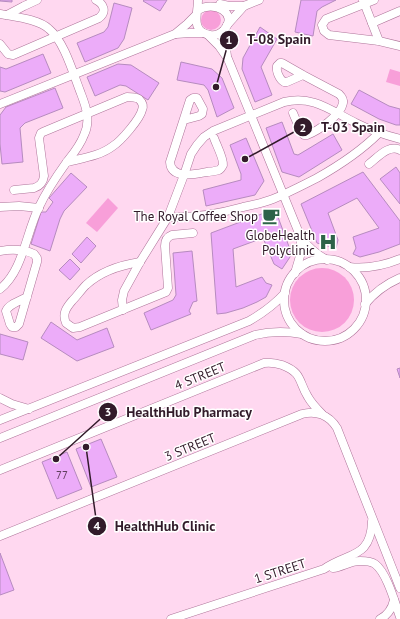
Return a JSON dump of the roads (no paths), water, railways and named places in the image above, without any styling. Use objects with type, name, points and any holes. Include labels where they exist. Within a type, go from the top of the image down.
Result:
[{"type":"street","points":[[4,14],[37,0]]},
{"type":"street","points":[[0,44],[8,54],[13,55],[99,18],[102,16],[104,9],[101,3],[96,0]]},
{"type":"street","points":[[175,34],[197,13],[198,0]]},
{"type":"street","points":[[259,0],[244,6],[229,6],[216,2],[210,2],[200,7],[195,20],[199,30],[206,34],[219,46],[228,59],[300,238],[300,256],[295,273]]},
{"type":"street","points":[[374,0],[364,2],[326,19],[322,25],[324,31],[329,35],[379,41],[400,46]]},
{"type":"street","points":[[216,2],[224,7],[228,16],[226,27],[228,59]]},
{"type":"street","points":[[364,2],[379,41]]},
{"type":"street","points":[[0,104],[175,34],[190,33],[213,36],[218,34],[222,32],[244,6]]},
{"type":"street","points":[[372,23],[400,11]]},
{"type":"street","points":[[0,289],[11,278],[38,208],[84,137],[87,124],[86,108],[74,74],[56,36],[41,23],[4,14]]},
{"type":"street","points":[[293,113],[302,133],[307,135],[324,125],[338,113],[343,103],[339,94],[303,75]]},
{"type":"street","points":[[14,190],[34,188],[42,183],[44,176],[39,138],[41,133],[127,97],[137,98],[142,102],[143,106],[141,113],[122,139],[98,154],[67,162]]},
{"type":"street","points":[[123,310],[122,300],[124,291],[168,217],[191,154],[204,137],[213,131],[284,102],[304,100],[318,103],[357,124],[379,133],[400,139]]},
{"type":"street","points":[[184,120],[171,160],[170,165],[172,170],[184,175],[192,175],[218,170],[222,167],[223,161],[214,138]]},
{"type":"street","points":[[168,217],[213,215],[263,202],[283,195],[341,164],[379,133]]},
{"type":"street","points":[[369,164],[390,149],[396,148],[400,150]]},
{"type":"street","points":[[0,203],[0,207],[19,206],[38,208]]},
{"type":"street","points":[[140,262],[116,268],[91,281],[64,313],[66,323],[73,328],[80,327],[166,292],[168,288],[165,246],[166,240],[172,235],[193,233]]},
{"type":"street","points":[[300,238],[310,248],[327,260]]},
{"type":"street","points":[[0,251],[23,250],[34,254],[37,260],[27,297]]},
{"type":"street","points":[[349,267],[370,268],[400,259]]},
{"type":"street","points":[[318,260],[342,263],[349,267],[362,284],[365,294],[363,315],[357,325],[349,333],[328,341],[309,338],[302,334],[289,320],[284,302],[285,293],[290,279],[309,262],[318,260]]},
{"type":"street","points":[[365,304],[377,291],[400,278]]},
{"type":"street","points":[[0,420],[249,321],[269,309],[285,293]]},
{"type":"street","points":[[0,438],[256,335],[279,332],[302,334]]},
{"type":"street","name":"4 STREET","points":[[0,470],[269,362],[283,365],[297,373],[308,398],[323,415]]},
{"type":"street","points":[[0,398],[12,404],[29,409]]},
{"type":"street","name":"3 STREET","points":[[0,536],[302,414],[312,412],[323,415]]},
{"type":"street","points":[[323,415],[332,421],[337,428],[400,588]]},
{"type":"street","name":"1 STREET","points":[[171,619],[324,570],[336,562],[358,553],[364,547],[370,536],[372,518]]},
{"type":"street","points":[[324,570],[358,561],[374,564],[384,576],[400,617]]},
{"type":"street","points":[[380,619],[389,612],[394,600]]},
{"type":"place","name":"T-08 Spain","points":[[216,87]]},
{"type":"place","name":"T-03 Spain","points":[[245,159]]},
{"type":"place","name":"The Royal Coffee Shop","points":[[271,216]]},
{"type":"place","name":"GlobeHealth Polyclinic","points":[[328,242]]},
{"type":"place","name":"HealthHub Clinic","points":[[86,447]]},
{"type":"place","name":"HealthHub Pharmacy","points":[[56,459]]}]
